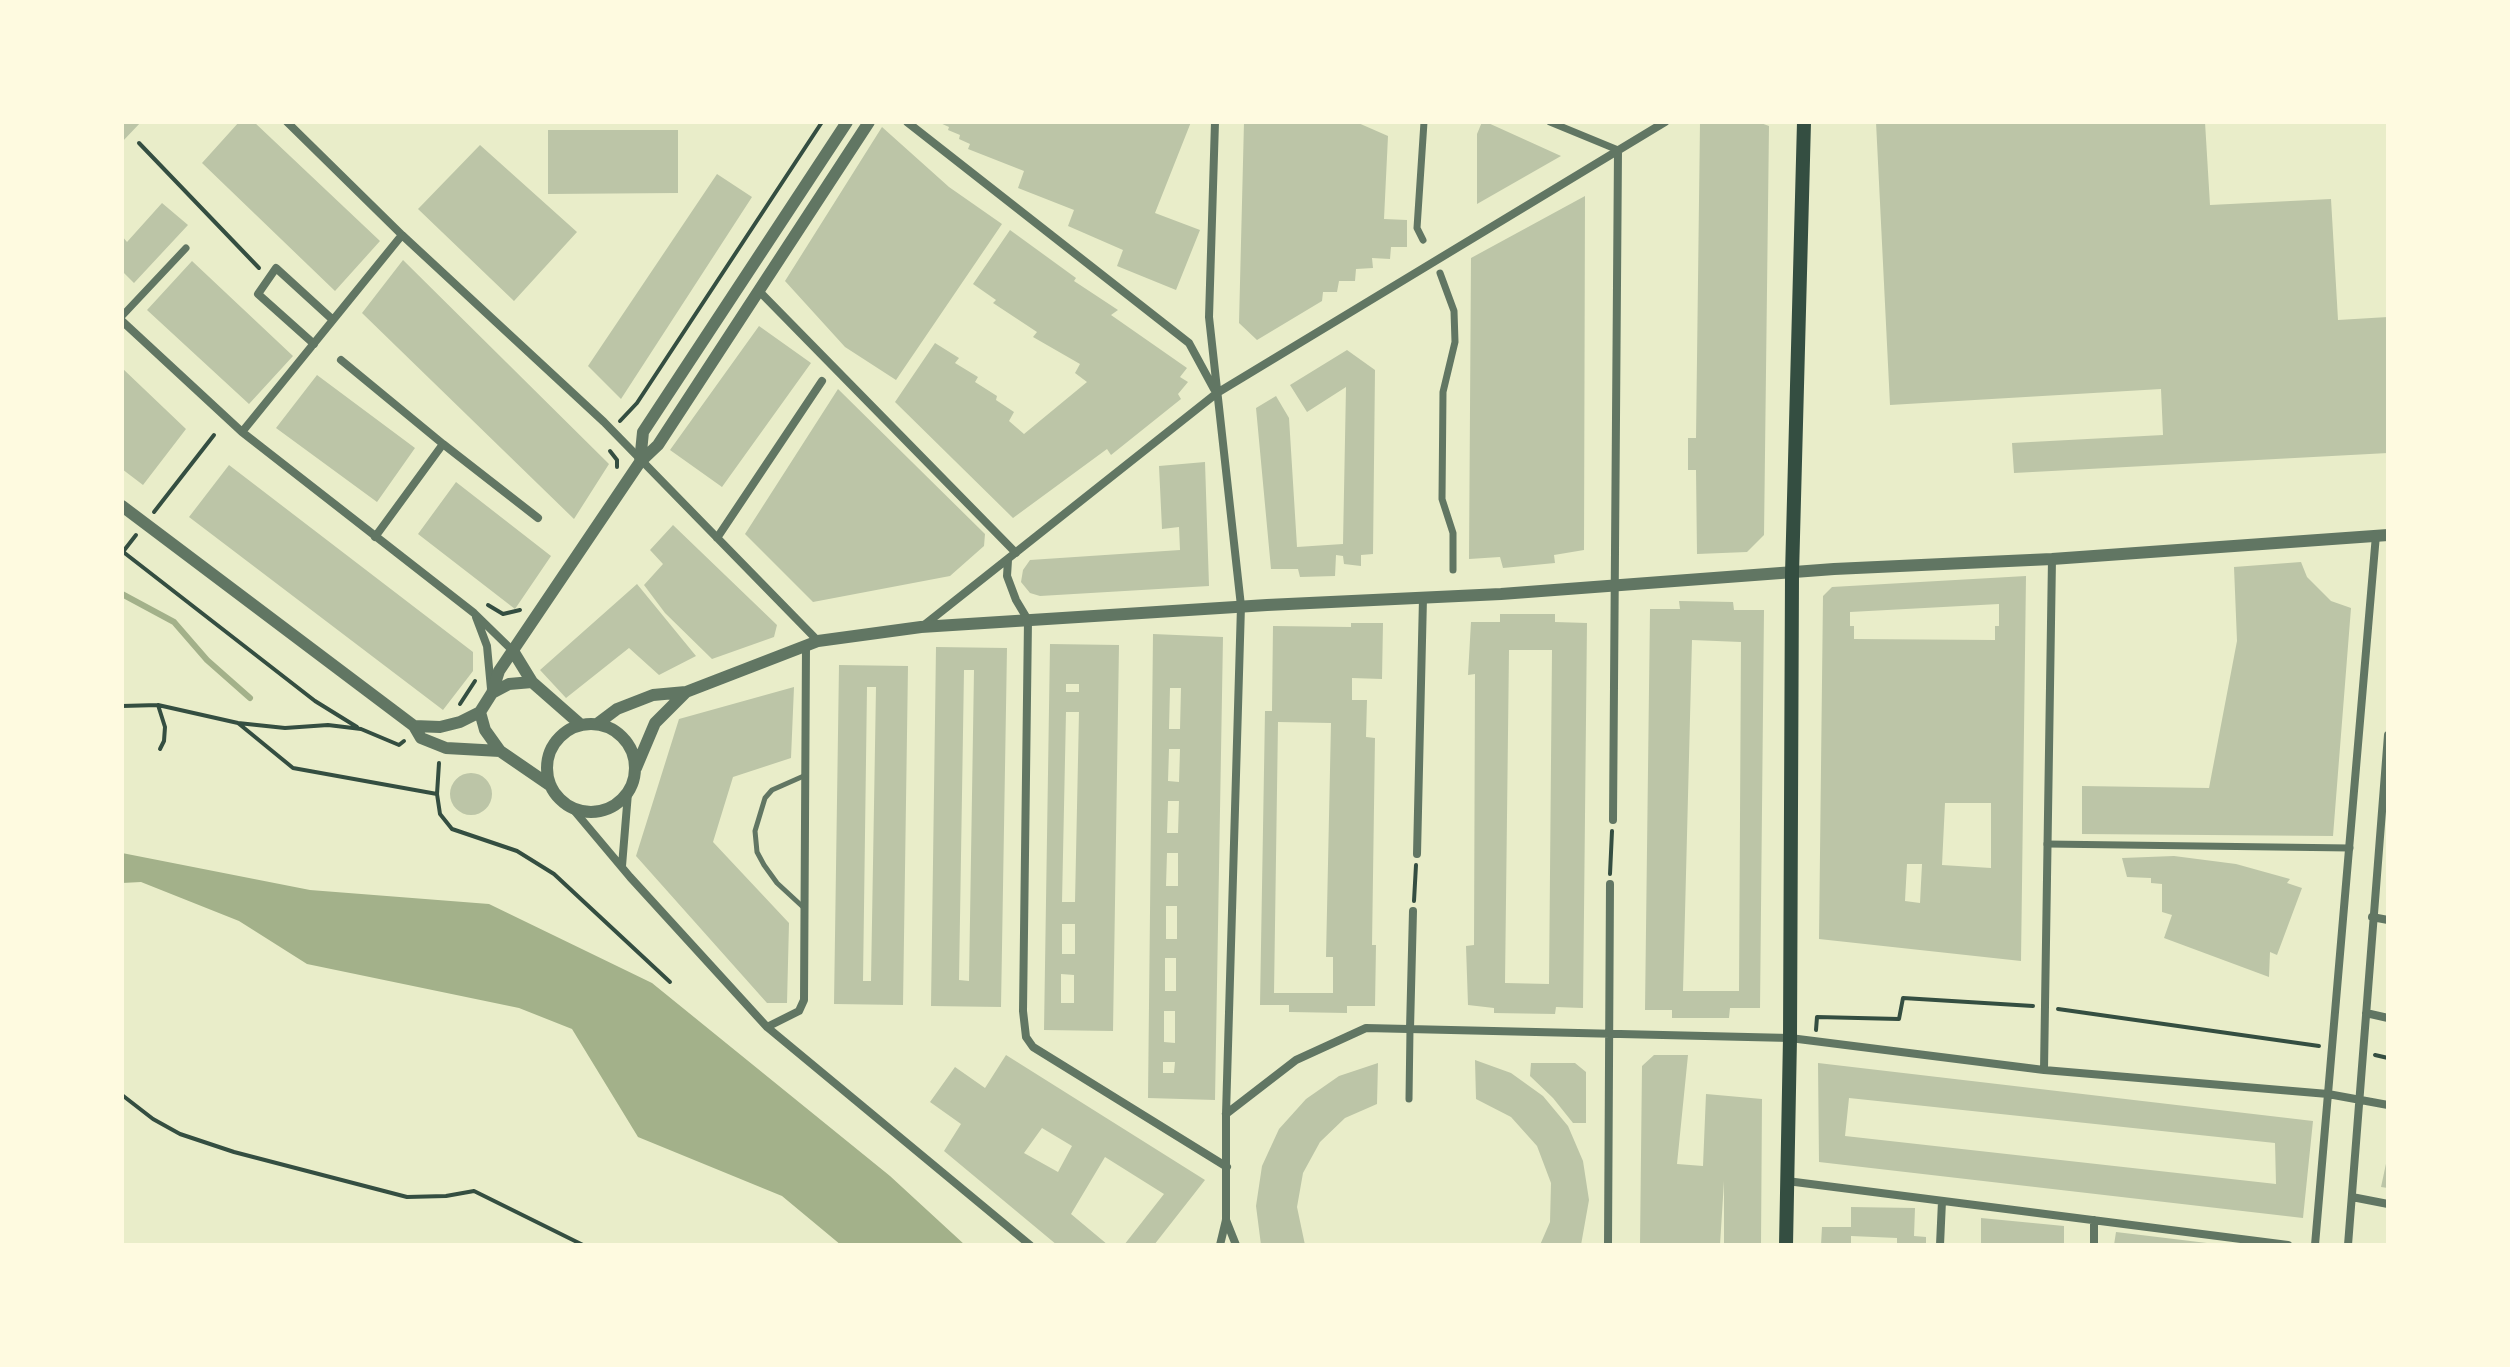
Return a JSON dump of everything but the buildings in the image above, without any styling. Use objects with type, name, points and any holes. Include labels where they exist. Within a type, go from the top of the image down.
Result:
[{"type":"main road","points":[[1786,1245],[1792,574],[1804,122]]},
{"type":"street","points":[[287,122],[402,235],[604,422],[717,538],[812,643],[806,775],[804,1000],[799,1011],[767,1027]]},
{"type":"street","points":[[640,462],[643,432],[847,122]]},
{"type":"street","points":[[414,726],[440,727],[480,712],[492,693],[499,671],[640,462],[658,445],[869,122]]},
{"type":"street","points":[[907,122],[1189,343],[1217,393]]},
{"type":"street","points":[[1215,122],[1209,317],[1241,606],[1226,1114],[1226,1220],[1220,1245]]},
{"type":"street","points":[[1423,240],[1417,228],[1424,122]]},
{"type":"street","points":[[1550,122],[1618,150]]},
{"type":"street","points":[[921,627],[1217,393],[1665,122]]},
{"type":"street","points":[[1613,820],[1618,150]]},
{"type":"street","points":[[242,432],[402,235]]},
{"type":"street","points":[[186,248],[122,318],[242,432],[474,613],[513,651],[532,682],[581,725]]},
{"type":"street","points":[[314,344],[258,294],[276,268],[333,320]]},
{"type":"street","points":[[1440,273],[1454,311],[1455,342],[1443,392],[1442,499],[1453,533],[1453,570]]},
{"type":"street","points":[[758,290],[1016,553]]},
{"type":"street","points":[[341,360],[538,518]]},
{"type":"street","points":[[717,538],[822,381]]},
{"type":"street","points":[[375,537],[443,444]]},
{"type":"street","points":[[122,506],[414,726],[421,738],[446,748],[500,751]]},
{"type":"street","points":[[597,724],[617,709],[653,695],[686,692],[812,643],[921,627],[1616,586],[1834,569],[2052,559],[2382,535],[2350,848],[2315,1245]]},
{"type":"street","points":[[2044,1070],[2052,559]]},
{"type":"street","points":[[1008,560],[1007,576],[1028,620],[1023,1011],[1026,1037],[1033,1047],[1227,1167]]},
{"type":"street","points":[[1417,854],[1423,598]]},
{"type":"street","points":[[474,613],[487,646],[492,693]]},
{"type":"street","points":[[492,693],[509,684],[532,682]]},
{"type":"street","points":[[622,867],[628,793],[636,768],[655,723],[686,692]]},
{"type":"street","points":[[480,712],[485,730],[500,751],[551,786]]},
{"type":"street","points":[[636,768],[633,752],[624,738],[612,729],[597,724],[581,725],[567,731],[549,755],[547,771],[559,799],[572,808],[767,1027],[1030,1245]]},
{"type":"street","points":[[2348,1245],[2388,735]]},
{"type":"street","points":[[572,808],[587,812],[603,811],[617,804],[628,793]]},
{"type":"street","points":[[2047,844],[2350,848]]},
{"type":"street","points":[[1608,1245],[1610,884]]},
{"type":"street","points":[[1409,1099],[1413,911]]},
{"type":"street","points":[[2372,917],[2388,920]]},
{"type":"street","points":[[2366,1013],[2388,1018]]},
{"type":"street","points":[[1226,1114],[1296,1060],[1366,1028],[1790,1038],[2044,1070],[2328,1094],[2388,1105]]},
{"type":"street","points":[[1786,1181],[2288,1245]]},
{"type":"street","points":[[2352,1197],[2388,1204]]},
{"type":"street","points":[[1940,1245],[1942,1201]]},
{"type":"street","points":[[1226,1220],[1236,1245]]},
{"type":"street","points":[[2094,1220],[2094,1245]]},
{"type":"lane","points":[[804,908],[777,883],[764,865],[757,852],[755,831],[765,798],[772,790],[806,775]]},
{"type":"path","points":[[622,419],[646,390],[822,122]]},
{"type":"path","points":[[139,143],[269,278]]},
{"type":"path","points":[[214,435],[122,552],[315,701],[361,729],[399,745],[403,740]]},
{"type":"path","points":[[607,447],[617,460],[614,472]]},
{"type":"path","points":[[483,601],[503,614],[515,613],[527,604]]},
{"type":"path","points":[[458,707],[477,674]]},
{"type":"path","points":[[122,706],[158,705],[238,723],[285,728],[328,725],[361,729]]},
{"type":"path","points":[[158,705],[165,727],[160,749]]},
{"type":"path","points":[[238,723],[293,768],[437,794]]},
{"type":"path","points":[[439,763],[437,794],[440,814],[452,829],[517,851],[554,874],[670,982]]},
{"type":"path","points":[[1610,884],[1613,820]]},
{"type":"path","points":[[1413,911],[1417,854]]},
{"type":"path","points":[[1815,1041],[1817,1017],[1899,1019],[1903,998],[2045,1007],[2332,1048]]},
{"type":"path","points":[[2363,1053],[2388,1058]]},
{"type":"path","points":[[122,1095],[153,1119],[180,1134],[234,1152],[407,1197],[446,1196],[474,1191],[583,1245]]},
{"type":"shaded area","points":[[122,853],[310,890],[489,904],[652,983],[890,1176],[965,1245],[841,1245],[782,1196],[638,1137],[572,1029],[519,1008],[307,964],[239,921],[141,882],[122,883]]},
{"type":"waterway","points":[[122,594],[174,622],[207,660],[250,698]]}]
